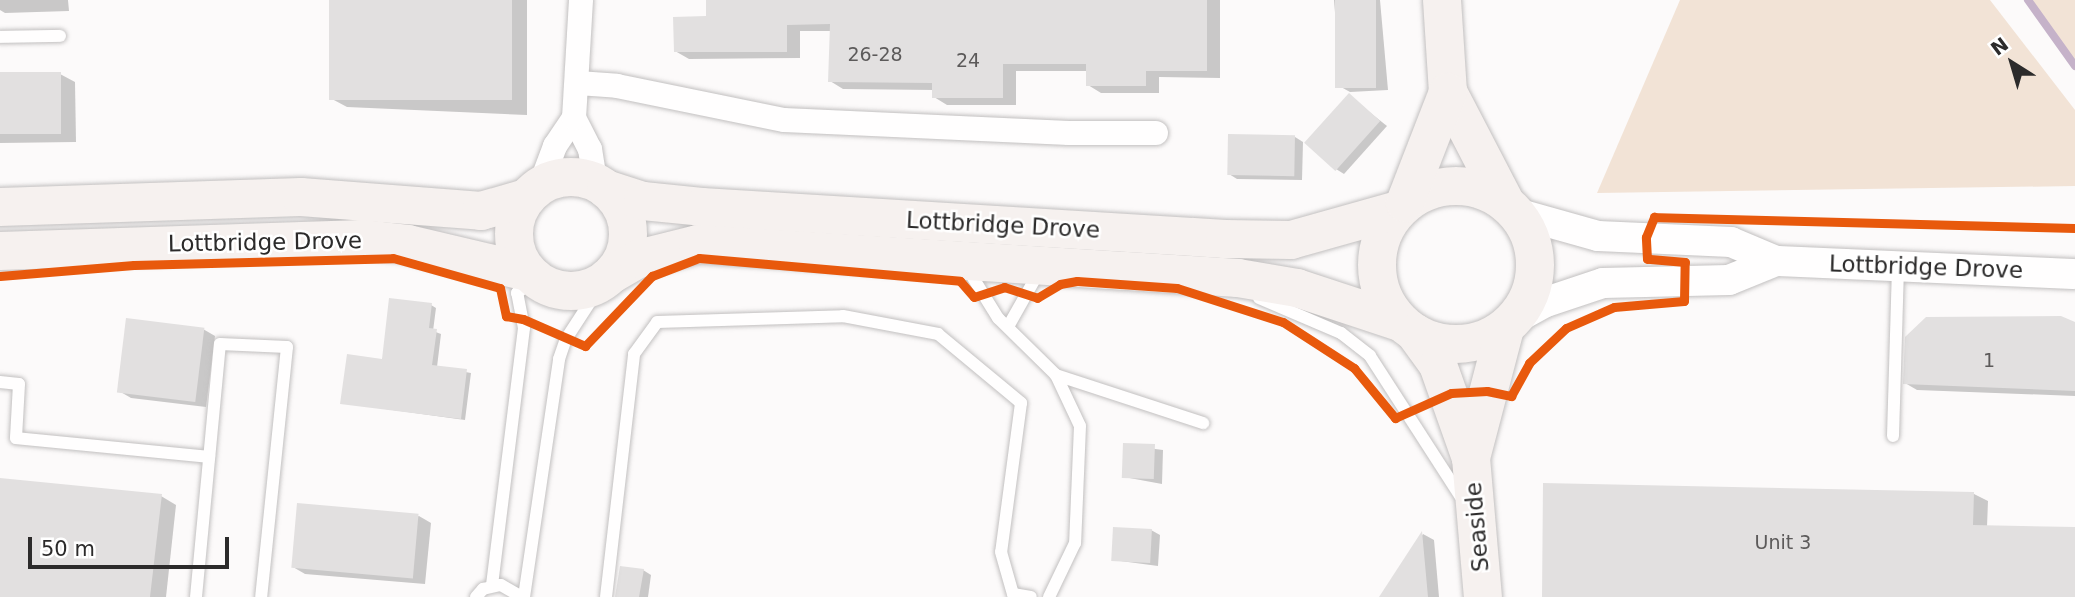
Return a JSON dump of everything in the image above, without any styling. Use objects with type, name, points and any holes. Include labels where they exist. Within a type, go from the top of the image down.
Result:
[{"type":"main road","points":[[1442,0],[1448,92],[1511,207],[1531,237],[1535,259],[1534,281],[1509,324],[1477,342],[1450,344],[1408,328],[1387,306],[1376,267],[1385,227],[1402,207],[1426,191],[1449,186],[1473,187],[1511,207]]},
{"type":"main road","points":[[1402,207],[1448,92]]},
{"type":"main road","points":[[577,177],[601,185],[621,207],[628,230],[622,261],[608,278],[568,292],[531,276],[517,255],[513,236],[516,216],[533,192],[577,177]]},
{"type":"main road","name":"Lottbridge Drove","points":[[601,185],[643,201],[702,207],[1224,239],[1292,240],[1402,207]]},
{"type":"main road","name":"Lottbridge Drove","points":[[0,207],[301,197],[481,211],[533,192]]},
{"type":"main road","name":"Lottbridge Drove","points":[[0,251],[362,239],[408,244],[531,276]]},
{"type":"main road","name":"Lottbridge Drove","points":[[608,278],[638,259],[698,244],[964,264],[1238,278],[1297,288],[1408,328]]},
{"type":"main road","name":"Seaside","points":[[1471,458],[1509,324]]},
{"type":"main road","name":"Seaside","points":[[1408,328],[1443,374],[1471,458],[1483,597]]},
{"type":"street","points":[[533,192],[555,146],[574,118],[581,0]]},
{"type":"street","points":[[578,83],[617,86],[784,120],[1069,134],[1156,132]]},
{"type":"street","points":[[574,118],[590,149],[601,185]]},
{"type":"street","name":"Lottbridge Drove","points":[[1511,207],[1598,236],[1731,242],[1776,261],[2075,274]]},
{"type":"street","name":"Lottbridge Drove","points":[[1509,324],[1546,302],[1603,283],[1729,280],[1776,261]]},
{"type":"lane","points":[[0,37],[60,36]]},
{"type":"lane","points":[[964,264],[998,318],[1009,325],[1056,375],[1080,426],[1075,543],[1049,597]]},
{"type":"lane","points":[[1893,436],[1898,266]]},
{"type":"lane","points":[[1009,325],[1041,268]]},
{"type":"lane","points":[[492,585],[524,328],[517,293],[531,276]]},
{"type":"lane","points":[[476,597],[492,585],[510,587],[523,597],[559,359],[566,339],[608,278]]},
{"type":"lane","points":[[1238,278],[1260,299],[1298,311],[1341,332],[1370,356],[1476,519]]},
{"type":"lane","points":[[606,597],[634,354],[657,321],[843,316],[938,334],[1021,403],[1001,552],[1013,594],[1031,597]]},
{"type":"lane","points":[[196,597],[220,344],[287,347],[261,597]]},
{"type":"lane","points":[[1056,375],[1203,423]]},
{"type":"lane","points":[[0,382],[19,384],[16,438],[209,457]]},
{"type":"shaded area","points":[[1680,0],[1990,0],[2075,110],[2075,186],[1597,193]]},
{"type":"shaded area","points":[[2028,0],[2075,0],[2075,66]]},
{"type":"building","points":[[329,0],[512,0],[512,100],[329,100]]},
{"type":"building","points":[[706,0],[1207,0],[1207,71],[1146,71],[1146,86],[1086,86],[1086,64],[1003,64],[1003,98],[932,98],[932,83],[828,82],[830,24],[787,25],[787,52],[674,52],[673,17],[706,16]]},
{"type":"building","points":[[1335,0],[1376,0],[1376,88],[1335,88]]},
{"type":"building","points":[[0,72],[61,72],[61,134],[0,134]]},
{"type":"building","points":[[1349,93],[1380,121],[1335,171],[1304,143]]},
{"type":"building","points":[[1228,134],[1295,135],[1294,176],[1227,175]]},
{"type":"building","points":[[389,298],[432,303],[429,328],[437,329],[432,365],[467,369],[461,419],[340,404],[347,354],[382,359]]},
{"type":"building","points":[[2061,316],[2075,322],[2075,391],[1903,384],[1905,337],[1926,317]]},
{"type":"building","points":[[126,318],[204,328],[195,402],[117,392]]},
{"type":"building","points":[[1123,443],[1155,444],[1154,479],[1122,478]]},
{"type":"building","points":[[0,478],[162,494],[150,597],[0,597]]},
{"type":"building","points":[[1543,483],[1974,492],[1973,525],[2075,527],[2075,597],[1542,597]]},
{"type":"building","points":[[297,503],[419,514],[413,578],[291,568]]},
{"type":"building","points":[[1113,527],[1152,529],[1150,563],[1111,561]]},
{"type":"building","points":[[1422,531],[1428,597],[1379,597]]},
{"type":"building","points":[[620,566],[644,569],[639,597],[615,597]]},
{"type":"waterway","points":[[2028,0],[2075,66]]},
{"type":"cycle path","points":[[0,276],[134,265],[393,258],[500,288],[506,316],[523,319],[585,346],[652,276],[699,258],[960,281],[974,297],[1004,287],[1037,298],[1060,284],[1077,281],[1177,288],[1283,322],[1354,368],[1395,418],[1451,393],[1487,391],[1511,396],[1529,363],[1566,328],[1614,307],[1684,301],[1685,262],[1647,259],[1646,237],[1654,217],[2075,228]]}]
